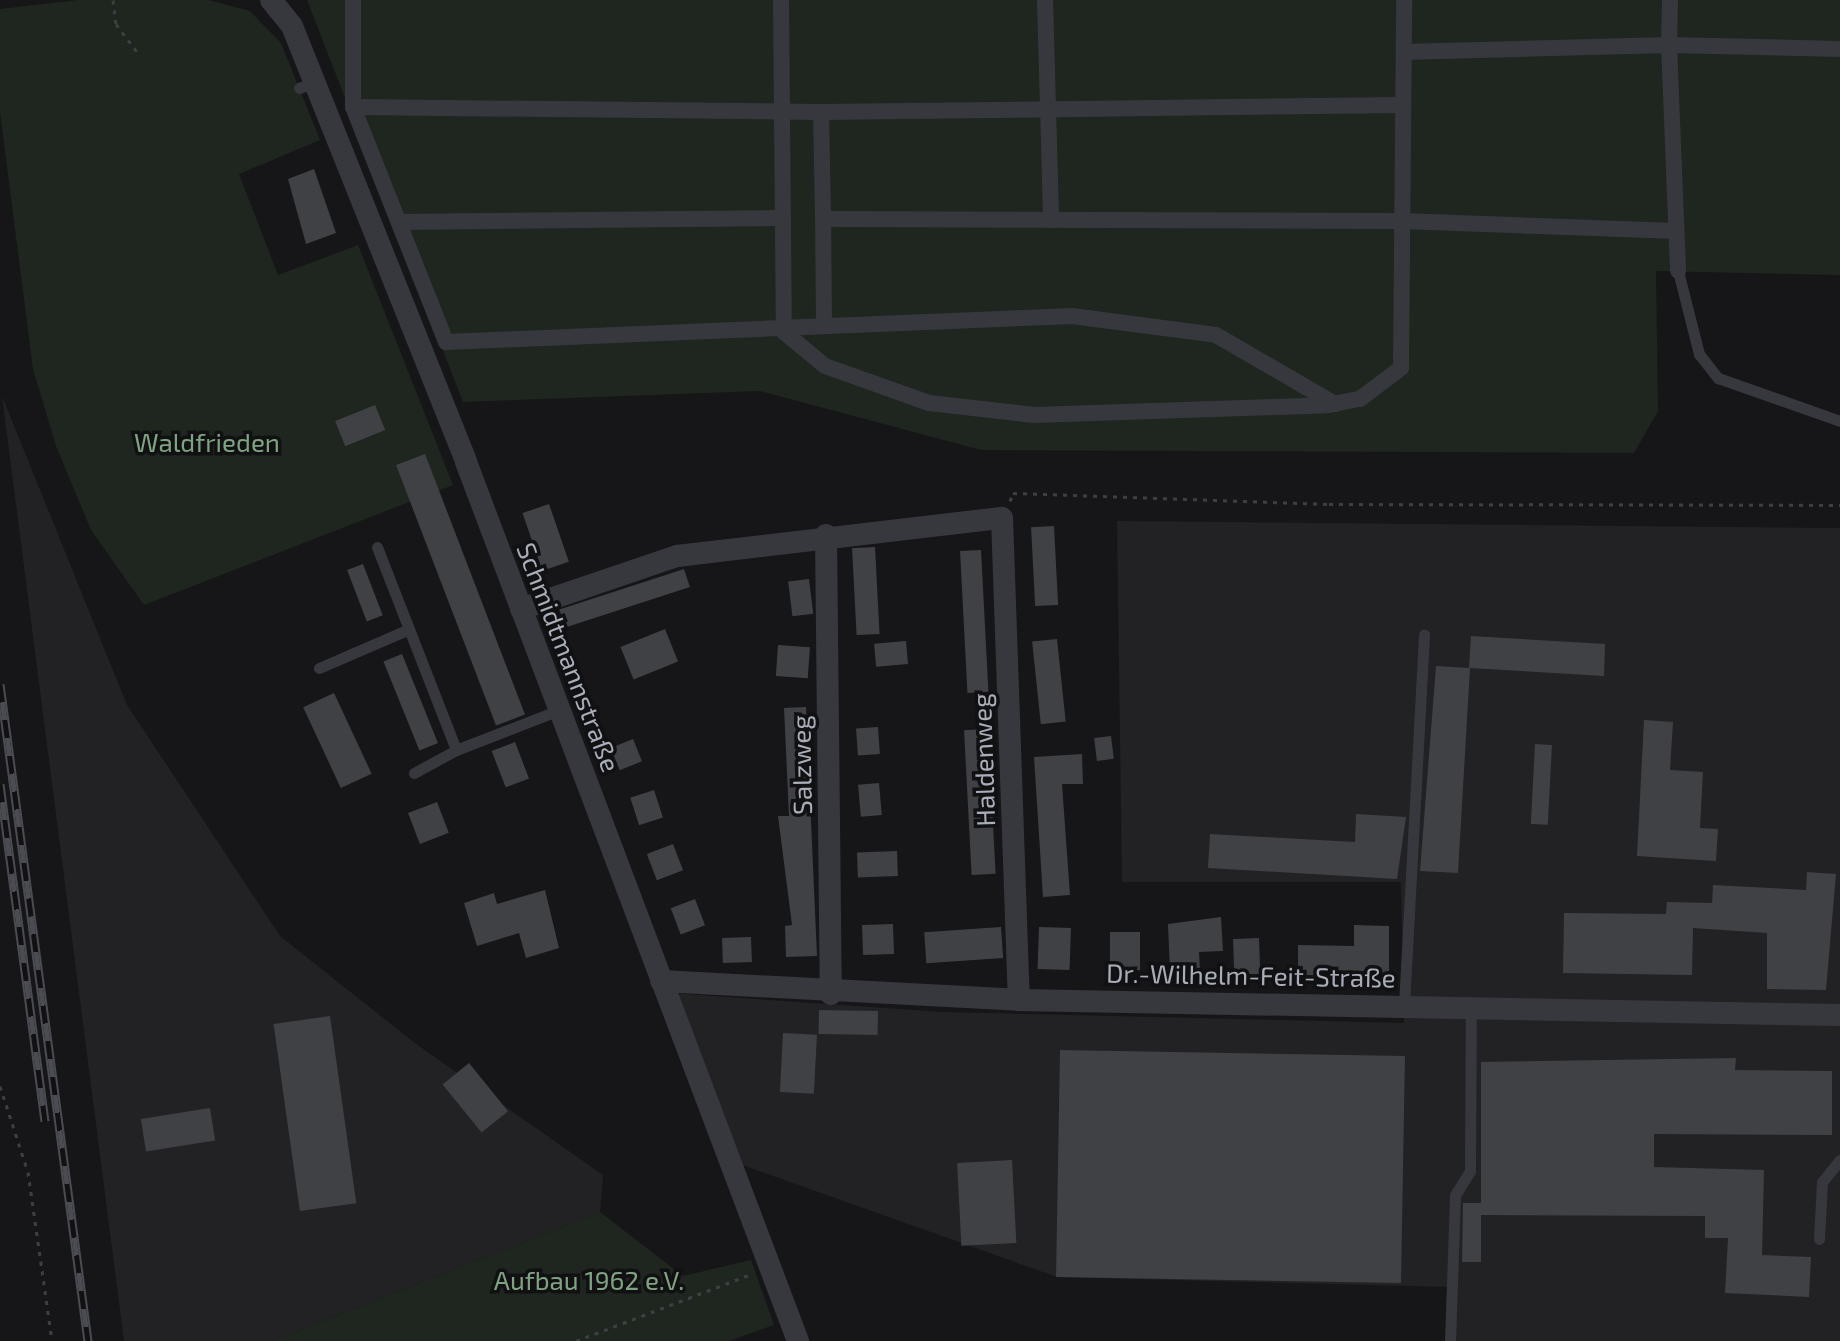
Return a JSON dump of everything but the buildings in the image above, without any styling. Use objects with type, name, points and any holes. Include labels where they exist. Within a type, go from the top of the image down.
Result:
[{"type":"street","name":"Schmidtmannstraße","points":[[271,0],[292,26],[307,85],[521,609],[798,1341]]},
{"type":"street","points":[[353,0],[353,107],[446,342],[1072,316],[1157,324],[1216,335],[1335,404]]},
{"type":"street","points":[[781,0],[783,326],[825,366],[929,403],[1034,415],[1335,404],[1360,399],[1401,368],[1404,0]]},
{"type":"street","points":[[1045,0],[1051,110],[1051,220]]},
{"type":"street","points":[[1670,0],[1678,271]]},
{"type":"street","points":[[1404,52],[1669,45],[1840,49]]},
{"type":"street","points":[[353,107],[821,112],[1403,105]]},
{"type":"street","points":[[821,112],[824,324]]},
{"type":"street","points":[[399,222],[782,218]]},
{"type":"street","points":[[823,219],[1402,221],[1676,231]]},
{"type":"street","points":[[521,609],[677,556],[826,535],[1002,518]]},
{"type":"street","name":"Haldenweg","points":[[1002,518],[1019,1000]]},
{"type":"street","name":"Salzweg","points":[[826,535],[831,994]]},
{"type":"street","name":"Dr.-Wilhelm-Feit-Straße","points":[[661,981],[831,994],[1019,1000],[1840,1015]]},
{"type":"lane","points":[[1678,271],[1699,354],[1718,378],[1840,421]]},
{"type":"lane","points":[[377,547],[456,750]]},
{"type":"lane","points":[[319,668],[409,629]]},
{"type":"lane","points":[[1404,1005],[1424,635]]},
{"type":"lane","points":[[414,773],[456,750],[559,710]]},
{"type":"lane","points":[[1450,1341],[1455,1195],[1470,1171],[1471,1006]]},
{"type":"lane","points":[[1819,1239],[1822,1182],[1840,1160]]},
{"type":"path","points":[[113,0],[116,24],[139,55]]},
{"type":"path","points":[[1002,518],[1013,493],[1329,504],[1840,505]]},
{"type":"path","points":[[0,1086],[28,1172],[52,1341]]},
{"type":"path","points":[[576,1341],[771,1266]]},
{"type":"shaded area","points":[[2,396],[127,705],[280,936],[416,1044],[603,1175],[600,1212],[272,1341],[124,1341]]},
{"type":"shaded area","points":[[1117,521],[1840,528],[1840,1341],[1450,1341],[1451,1287],[1057,1277],[731,1161],[656,992],[942,1012],[1404,1023],[1401,882],[1122,882]]},
{"type":"green space","name":"Waldfrieden","points":[[78,0],[208,0],[250,11],[281,43],[320,140],[239,174],[278,275],[358,245],[453,485],[144,605],[91,530],[56,446],[33,369],[0,112],[0,9]]},
{"type":"green space","points":[[307,0],[1840,0],[1840,275],[1656,271],[1658,411],[1634,453],[981,450],[760,391],[463,402]]},
{"type":"green space","name":"Aufbau 1962 e.V.","points":[[600,1212],[683,1276],[751,1260],[774,1325],[729,1341],[272,1341]]},
{"type":"railway","points":[[0,684],[88,1341]]},
{"type":"railway","points":[[0,784],[45,1121]]}]
